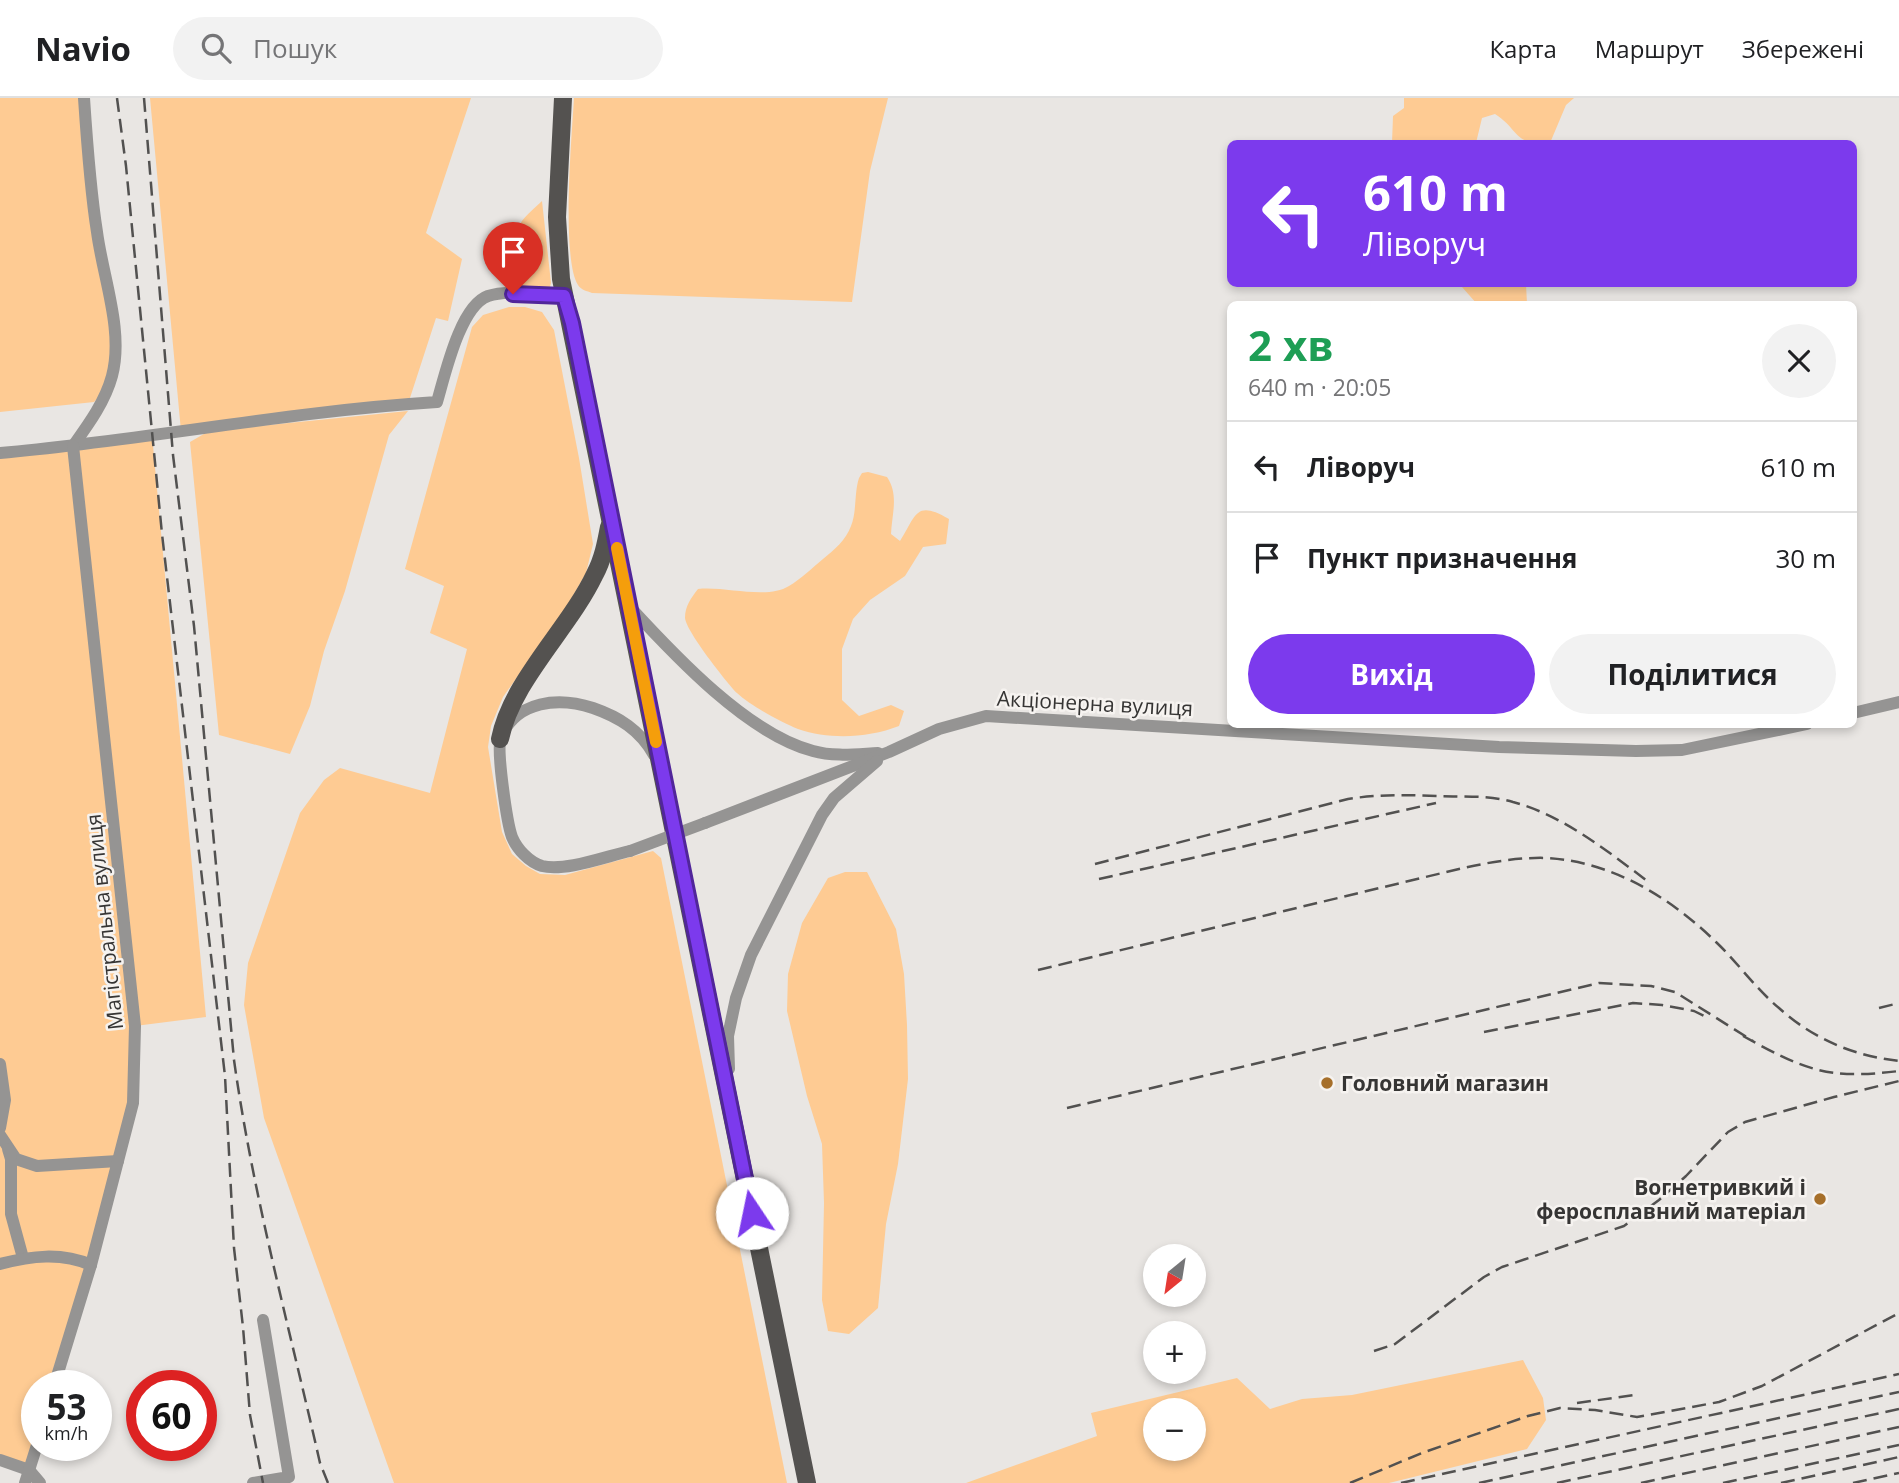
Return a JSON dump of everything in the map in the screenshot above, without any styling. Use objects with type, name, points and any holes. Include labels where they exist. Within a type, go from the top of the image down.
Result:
[{"type":"main road","points":[[563,98],[557,217],[564,296],[572,323],[807,1483]]},
{"type":"main road","points":[[500,739],[503,724],[513,703],[596,573],[611,520]]},
{"type":"street","points":[[73,446],[108,388],[116,332],[97,235],[84,98]]},
{"type":"street","points":[[0,453],[437,402],[466,318],[481,299],[491,295],[513,294],[564,296]]},
{"type":"street","name":"Магістральна вулиця","points":[[59,1370],[91,1265],[133,1103],[135,1026],[73,446]]},
{"type":"street","points":[[630,607],[679,660],[771,733],[793,745],[817,752],[889,752]]},
{"type":"street","points":[[1857,712],[1899,702]]},
{"type":"street","points":[[662,767],[649,745],[616,716],[581,704],[542,703],[526,709],[510,722],[500,739],[508,824],[513,839],[531,861],[544,866],[561,867],[631,851],[889,752]]},
{"type":"street","name":"Акціонерна вулиця","points":[[889,752],[939,729],[986,716],[1499,747],[1636,751],[1682,750],[1788,728]]},
{"type":"street","points":[[731,1106],[728,1036],[730,1018],[751,955],[822,815],[834,797],[889,752]]},
{"type":"street","points":[[0,1064],[5,1100],[0,1128]]},
{"type":"street","points":[[0,1135],[16,1159],[37,1167],[118,1161]]},
{"type":"street","points":[[8,1147],[11,1159],[11,1214],[23,1258]]},
{"type":"street","points":[[0,1265],[23,1258],[71,1257],[91,1265]]},
{"type":"street","points":[[253,1483],[289,1477],[263,1320]]},
{"type":"street","points":[[0,1460],[40,1483]]},
{"type":"shaded area","points":[[0,98],[80,98],[116,341],[105,391],[94,402],[0,412]]},
{"type":"shaded area","points":[[150,98],[471,98],[426,233],[462,259],[448,321],[436,318],[408,404],[181,431]]},
{"type":"shaded area","points":[[574,98],[888,98],[870,171],[852,302],[592,293],[581,288],[573,271],[569,223]]},
{"type":"shaded area","points":[[1404,98],[1574,98],[1566,105],[1551,140],[1523,139],[1495,114],[1482,118],[1477,140],[1392,140],[1393,116],[1404,108]]},
{"type":"shaded area","points":[[542,201],[551,283],[549,290],[517,289],[504,275],[510,247],[522,221]]},
{"type":"shaded area","points":[[1462,287],[1526,287],[1527,301],[1474,301]]},
{"type":"shaded area","points":[[509,307],[525,307],[542,312],[554,330],[593,544],[586,573],[566,608],[503,697],[491,726],[488,747],[502,832],[512,854],[540,874],[565,875],[653,851],[661,858],[787,1483],[394,1483],[264,1118],[244,1005],[248,963],[300,813],[324,780],[340,768],[430,793],[467,649],[430,633],[444,586],[405,569],[472,327],[483,315]]},
{"type":"shaded area","points":[[408,411],[389,435],[310,706],[290,754],[219,735],[190,442],[209,431]]},
{"type":"shaded area","points":[[152,435],[206,1017],[135,1026],[133,1103],[58,1370],[21,1370],[21,1461],[32,1461],[29,1470],[0,1460],[0,453]]},
{"type":"shaded area","points":[[862,473],[887,477],[891,484],[894,504],[891,534],[900,541],[918,513],[929,510],[949,519],[946,544],[923,547],[905,576],[870,600],[853,619],[842,649],[842,700],[859,716],[891,705],[904,711],[899,726],[862,735],[810,733],[775,718],[737,693],[692,634],[685,618],[686,610],[698,589],[769,592],[780,590],[798,580],[846,536],[853,520],[859,478]]},
{"type":"shaded area","points":[[845,872],[867,872],[896,929],[904,974],[908,1079],[898,1164],[886,1224],[878,1308],[849,1334],[828,1331],[822,1300],[822,1144],[807,1096],[787,1011],[788,974],[802,923],[828,878]]},
{"type":"shaded area","points":[[1523,1360],[1543,1398],[1546,1420],[1527,1449],[1389,1483],[966,1483],[1097,1436],[1091,1413],[1143,1401],[1143,1461],[1206,1461],[1206,1398],[1154,1398],[1237,1378],[1270,1409],[1302,1399],[1352,1395]]},
{"type":"railway","points":[[117,98],[162,534],[225,1076],[234,1248],[250,1415],[263,1483]]},
{"type":"railway","points":[[144,98],[173,455],[194,626],[234,1060],[262,1212],[320,1463],[328,1483]]},
{"type":"railway","points":[[1095,864],[1348,799],[1394,795],[1476,797],[1513,802],[1549,815],[1583,835],[1646,880]]},
{"type":"railway","points":[[1099,879],[1436,803]]},
{"type":"railway","points":[[1038,970],[1463,868],[1505,860],[1548,858],[1572,861],[1618,875],[1660,897],[1699,926],[1771,1001],[1806,1029],[1850,1050],[1899,1061]]},
{"type":"railway","points":[[1067,1108],[1599,983],[1651,986],[1675,992],[1753,1041]]},
{"type":"railway","points":[[1484,1032],[1633,1003],[1694,1011],[1706,1017]]},
{"type":"railway","points":[[1879,1008],[1899,1003]]},
{"type":"railway","points":[[1743,1036],[1783,1057],[1817,1070],[1853,1074],[1899,1071]]},
{"type":"railway","points":[[1374,1351],[1395,1344],[1484,1277],[1502,1267],[1624,1226],[1686,1176],[1728,1132],[1745,1122],[1899,1081]]},
{"type":"railway","points":[[1350,1483],[1422,1453],[1528,1416],[1560,1408],[1637,1417],[1719,1402],[1762,1386],[1899,1313]]},
{"type":"railway","points":[[1401,1483],[1899,1374]]},
{"type":"railway","points":[[1479,1483],[1899,1392]]},
{"type":"railway","points":[[1577,1403],[1635,1395]]},
{"type":"railway","points":[[1557,1483],[1899,1409]]},
{"type":"railway","points":[[1641,1483],[1899,1427]]},
{"type":"railway","points":[[1723,1483],[1899,1445]]},
{"type":"railway","points":[[1781,1483],[1899,1457]]},
{"type":"railway","points":[[1853,1483],[1899,1473]]},
{"type":"slow traffic","points":[[617,548],[656,742]]},
{"type":"place","name":"Головний магазин","points":[[1327,1083]]},
{"type":"place","name":"Вогнетривкий і феросплавний матеріал","points":[[1820,1199]]},
{"type":"route","points":[[513,294],[564,296],[572,323],[752,1213]]}]
